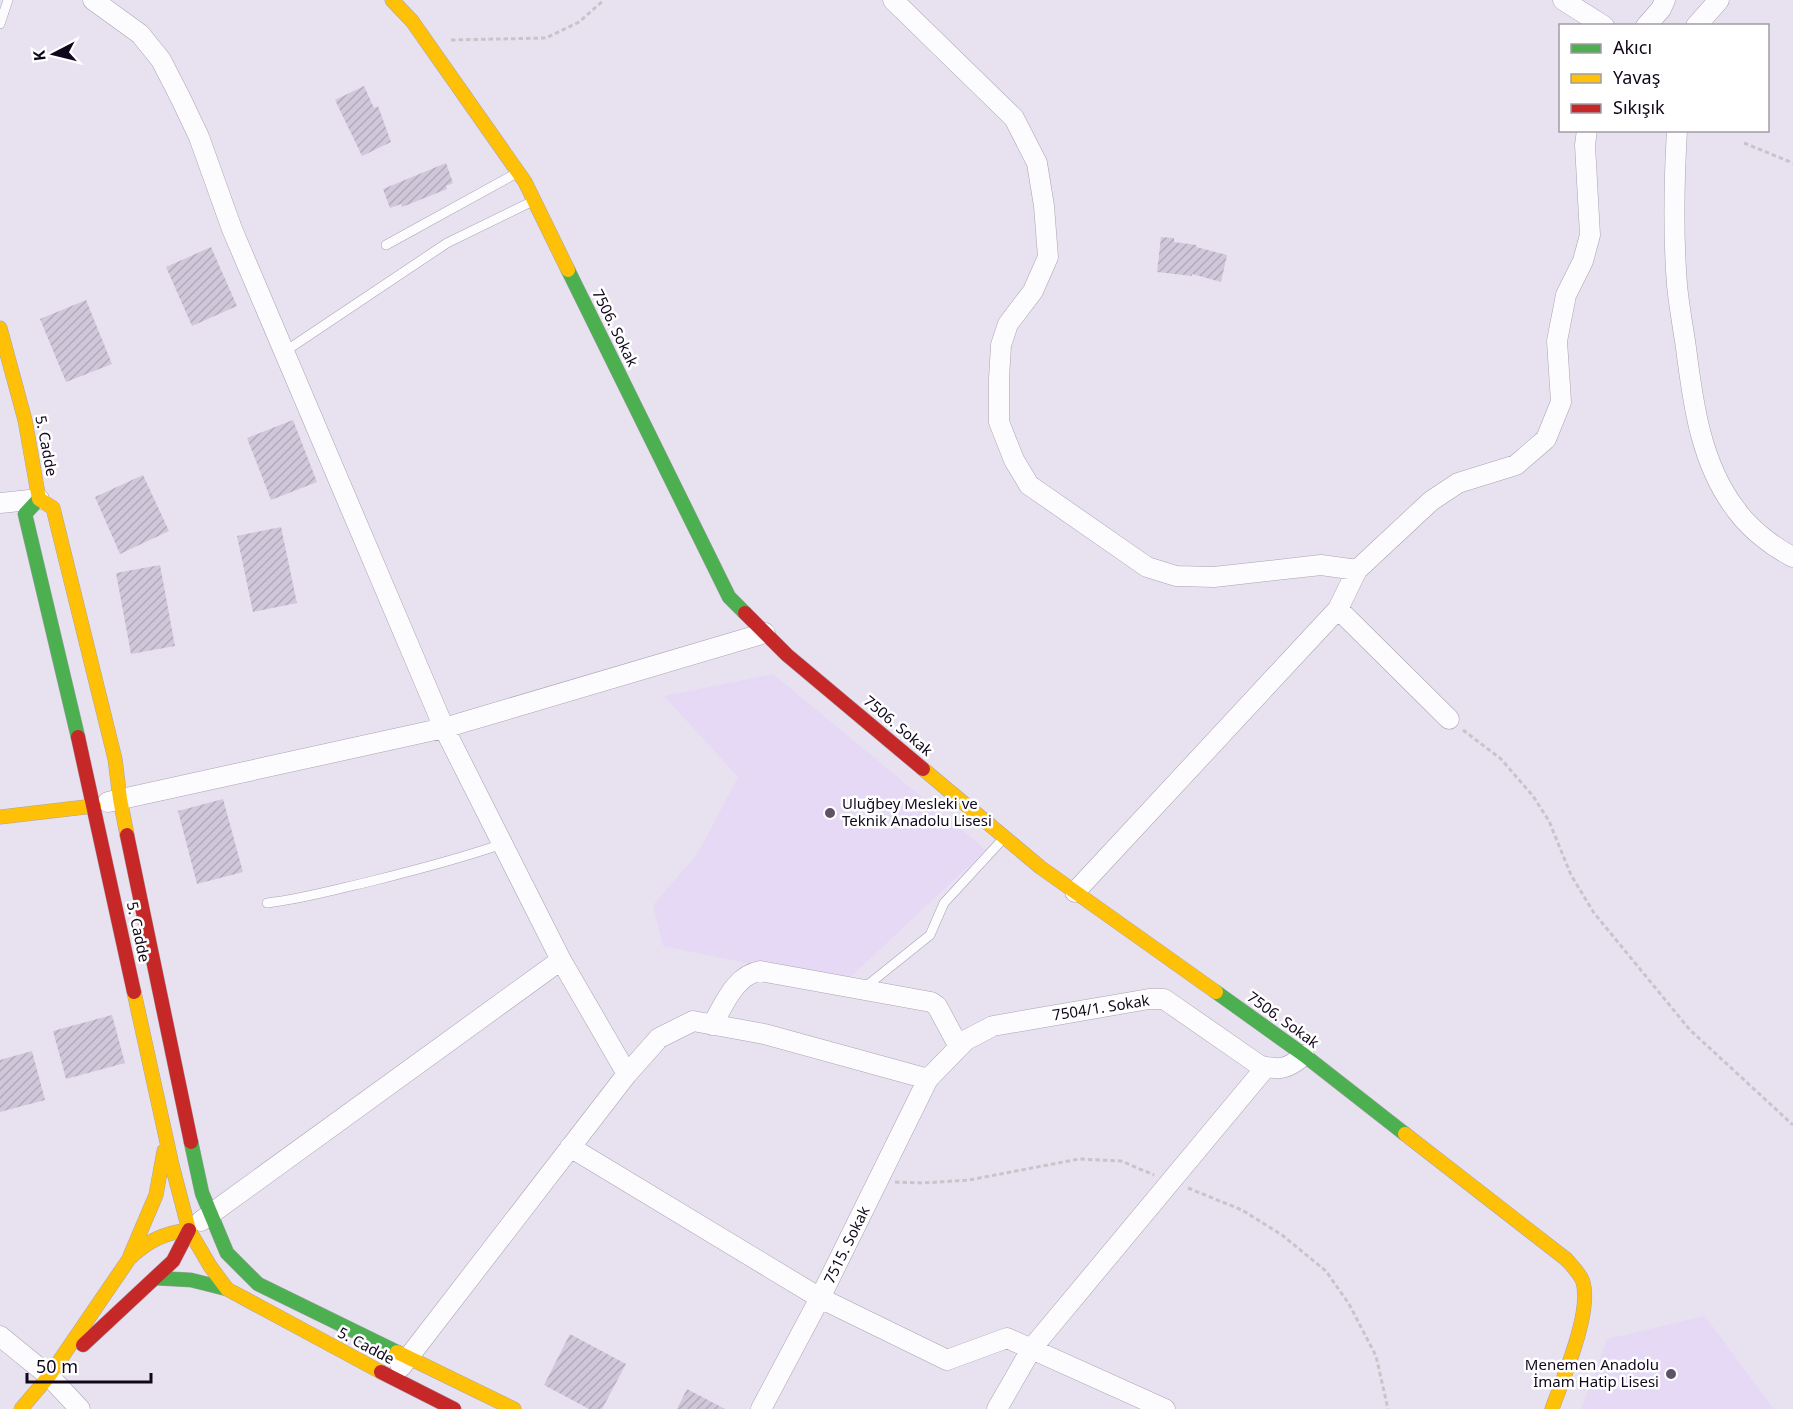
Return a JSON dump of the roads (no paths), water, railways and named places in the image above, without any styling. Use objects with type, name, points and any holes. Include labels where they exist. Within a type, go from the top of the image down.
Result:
[{"type":"street","points":[[93,0],[140,34],[160,60],[199,136],[232,229],[444,728],[561,960],[627,1074]]},
{"type":"street","name":"7506. Sokak","points":[[392,0],[426,40],[518,173],[534,200],[729,597],[787,655],[1040,867],[1304,1055],[1566,1259],[1582,1279],[1585,1297],[1581,1323],[1552,1409]]},
{"type":"street","points":[[893,0],[1014,118],[1037,163],[1044,206],[1048,257],[1033,291],[1008,324],[1000,345],[999,379],[999,422],[1014,460],[1029,485],[1148,567],[1176,576],[1214,577],[1321,565],[1357,570]]},
{"type":"street","points":[[1563,0],[1602,24]]},
{"type":"street","points":[[1648,24],[1661,9],[1665,0]]},
{"type":"street","points":[[1698,24],[1719,0]]},
{"type":"street","points":[[1075,892],[1338,609],[1357,570],[1431,501],[1458,483],[1516,465],[1546,439],[1561,402],[1557,341],[1566,295],[1583,261],[1590,235],[1585,145],[1587,132]]},
{"type":"street","points":[[1677,132],[1674,179],[1677,285],[1693,405],[1716,475],[1737,512],[1756,532],[1793,557]]},
{"type":"street","name":"5. Cadde","points":[[0,328],[25,420],[39,499],[25,514],[94,806],[166,1141],[189,1230],[210,1266],[227,1289],[454,1409]]},
{"type":"street","points":[[0,502],[39,499],[53,508],[115,759],[120,799],[202,1193],[227,1253],[258,1284],[514,1409]]},
{"type":"street","points":[[1338,609],[1449,719]]},
{"type":"street","points":[[0,818],[94,806],[444,728],[765,633]]},
{"type":"street","points":[[49,1376],[173,1261],[189,1230],[561,960]]},
{"type":"street","points":[[712,1025],[742,978],[760,971],[931,1002],[937,1006],[959,1047]]},
{"type":"street","name":"7504/1. Sokak","points":[[928,1079],[966,1040],[993,1026],[1149,999],[1164,999],[1259,1065],[1266,1067]]},
{"type":"street","points":[[392,1378],[627,1074],[658,1038],[693,1021],[764,1034],[928,1079]]},
{"type":"street","points":[[997,1409],[1032,1348],[1266,1067],[1274,1069],[1291,1066],[1304,1055]]},
{"type":"street","name":"7515. Sokak","points":[[761,1409],[820,1298],[928,1079]]},
{"type":"street","points":[[129,1259],[156,1195],[166,1141]]},
{"type":"street","points":[[570,1147],[820,1298],[947,1360],[1007,1338],[1164,1409]]},
{"type":"street","points":[[21,1409],[49,1376],[129,1259],[144,1244],[171,1232],[189,1230]]},
{"type":"street","points":[[155,1278],[197,1279],[227,1289]]},
{"type":"street","points":[[0,1336],[49,1376],[80,1409]]},
{"type":"lane","points":[[0,24],[8,0]]},
{"type":"lane","points":[[386,245],[518,173]]},
{"type":"lane","points":[[284,352],[447,243],[534,200]]},
{"type":"lane","points":[[862,990],[930,935],[944,903],[1005,838]]},
{"type":"lane","points":[[267,903],[294,900],[357,885],[465,857],[502,844]]},
{"type":"place","name":"Uluğbey Mesleki ve Teknik Anadolu Lisesi","points":[[830,813]]},
{"type":"place","name":"Menemen Anadolu İmam Hatip Lisesi","points":[[1671,1374]]}]
